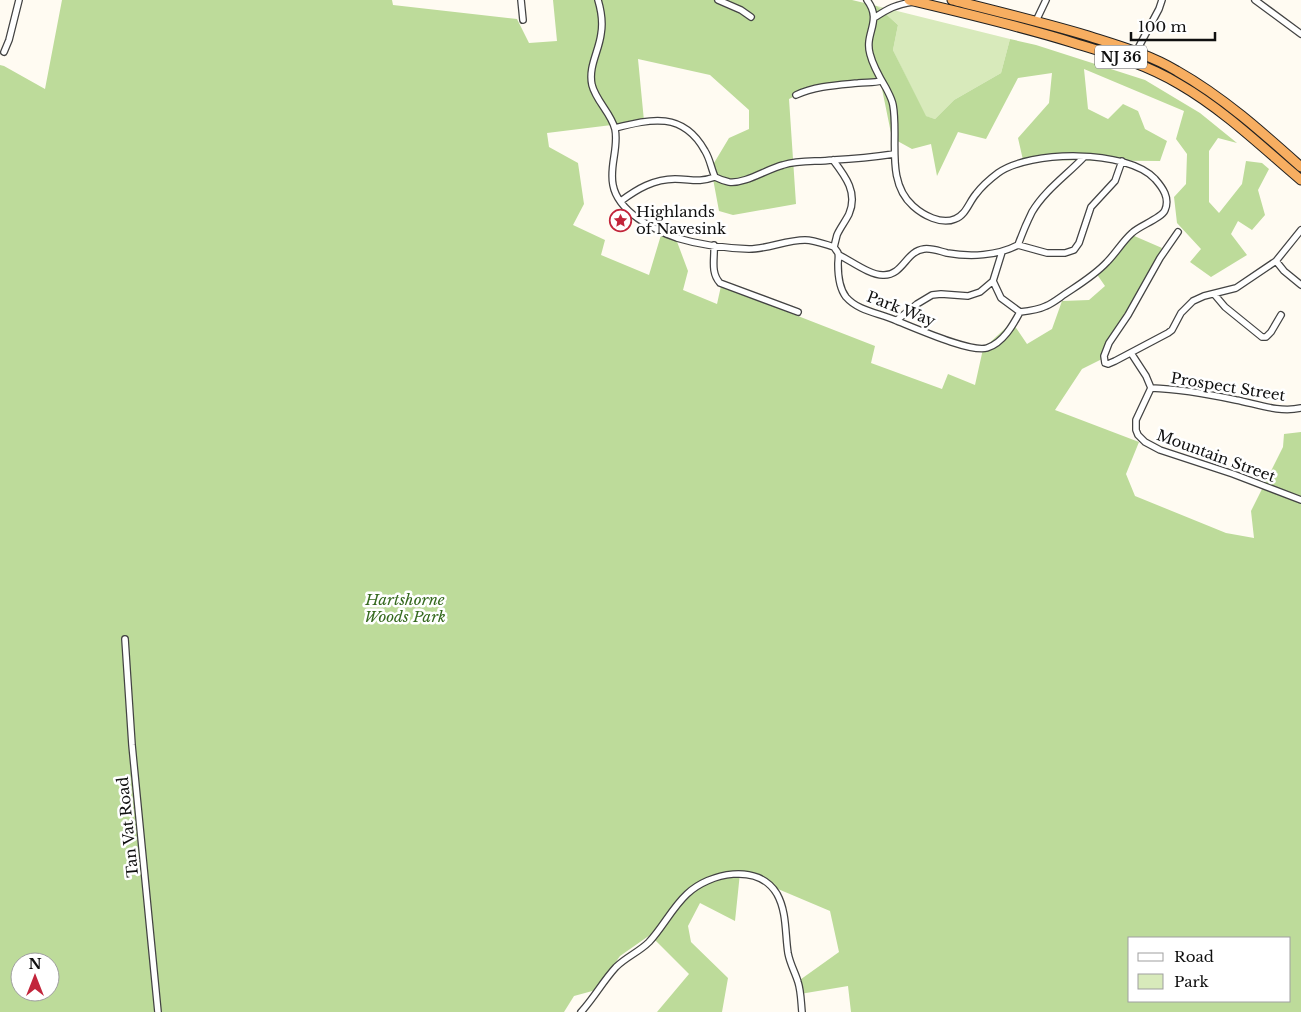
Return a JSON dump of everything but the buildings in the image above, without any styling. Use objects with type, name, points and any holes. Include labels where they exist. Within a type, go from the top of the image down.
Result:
[{"type":"highway","name":"NJ 36","points":[[952,0],[975,3],[1136,52],[1159,61],[1202,86],[1250,122],[1301,167]]},
{"type":"highway","name":"NJ 36","points":[[912,1],[1047,35],[1109,53],[1154,70],[1181,85],[1223,114],[1301,180]]},
{"type":"street","points":[[4,52],[19,0]]},
{"type":"street","points":[[521,0],[523,20]]},
{"type":"street","points":[[598,0],[601,33],[592,68],[592,81],[597,97],[610,117],[614,128],[616,144],[612,168],[614,189],[628,211],[634,216],[678,238],[714,245],[751,249],[803,240],[814,241],[834,247],[841,256],[872,272],[883,275],[892,274],[898,270],[913,254],[920,250],[933,249],[946,253],[967,255],[1002,252],[1018,245],[1048,254],[1065,253],[1074,250],[1081,237],[1091,207],[1114,181],[1122,161]]},
{"type":"street","points":[[718,0],[741,10],[751,17]]},
{"type":"street","points":[[867,0],[872,6],[874,18],[869,50],[881,81],[892,100],[895,118],[894,154],[898,181],[902,192],[912,205],[919,210],[934,218],[954,220],[961,216],[979,189],[996,174],[1023,162],[1066,156],[1097,157],[1122,161],[1137,166],[1155,179],[1164,191],[1167,204],[1163,214],[1132,233],[1114,255],[1098,270],[1079,285],[1046,306],[1020,312],[1001,298],[993,282]]},
{"type":"street","points":[[1036,21],[1046,0]]},
{"type":"street","points":[[1136,52],[1162,0]]},
{"type":"street","points":[[1256,0],[1301,34]]},
{"type":"street","points":[[874,18],[897,5],[912,1]]},
{"type":"street","points":[[796,95],[822,87],[881,81]]},
{"type":"street","points":[[614,128],[655,120],[664,120],[678,125],[688,130],[701,144],[707,155],[714,177]]},
{"type":"street","points":[[621,201],[640,188],[657,181],[676,179],[696,181],[714,177],[727,182],[736,182],[782,165],[804,161],[894,154]]},
{"type":"street","points":[[1018,245],[1032,212],[1040,201],[1084,157]]},
{"type":"street","points":[[833,160],[850,185],[852,197],[848,216],[838,232],[834,247]]},
{"type":"street","points":[[1178,232],[1156,263],[1128,315],[1116,331],[1105,351],[1105,363],[1108,364],[1131,354],[1172,330],[1181,313],[1193,301],[1236,288],[1276,261],[1301,230]]},
{"type":"street","points":[[714,245],[714,271],[720,283],[798,312]]},
{"type":"street","points":[[897,320],[917,304],[932,296],[941,294],[972,295],[980,292],[993,282],[1002,252]]},
{"type":"street","name":"Park Way","points":[[841,256],[838,271],[840,282],[847,298],[853,303],[864,309],[956,344],[973,348],[986,348],[997,342],[1004,335],[1020,312]]},
{"type":"street","points":[[1276,261],[1284,271],[1301,285]]},
{"type":"street","points":[[1214,294],[1225,307],[1262,337],[1266,337],[1281,315]]},
{"type":"street","points":[[1131,354],[1146,376],[1151,388]]},
{"type":"street","name":"Mountain Street","points":[[1151,388],[1136,420],[1138,435],[1145,442],[1160,450],[1233,474],[1301,500]]},
{"type":"street","name":"Prospect Street","points":[[1151,388],[1203,393],[1283,410],[1301,408]]},
{"type":"street","name":"Tan Vat Road","points":[[124,639],[132,744],[158,1012]]},
{"type":"street","points":[[581,1012],[617,965],[650,941],[688,892],[706,882],[727,875],[742,874],[760,878],[777,895],[784,920],[788,956],[798,981],[802,1012]]},
{"type":"green space","name":"Hartshorne Woods Park","points":[[62,0],[392,0],[393,5],[517,19],[529,43],[557,41],[553,0],[852,0],[877,6],[898,25],[893,50],[926,116],[935,119],[954,100],[1001,73],[1010,39],[1036,45],[1145,80],[1200,113],[1237,143],[1218,138],[1209,151],[1209,202],[1219,213],[1242,184],[1246,161],[1262,163],[1269,169],[1258,190],[1265,215],[1252,230],[1238,221],[1231,234],[1247,255],[1211,277],[1190,262],[1201,249],[1177,223],[1174,197],[1186,184],[1187,154],[1176,139],[1184,111],[1084,69],[1088,109],[1108,119],[1123,104],[1138,111],[1145,129],[1167,141],[1160,161],[1023,160],[1018,138],[1049,103],[1052,73],[1018,78],[986,139],[958,132],[937,176],[931,144],[912,149],[892,138],[881,84],[819,85],[789,99],[796,204],[733,215],[719,211],[711,168],[729,138],[749,129],[749,110],[710,75],[638,59],[644,121],[547,133],[549,147],[578,163],[584,204],[573,225],[605,240],[601,255],[649,275],[661,235],[676,239],[688,271],[683,290],[717,304],[721,286],[875,346],[871,363],[942,389],[948,374],[975,385],[983,349],[1012,322],[1027,344],[1052,329],[1062,301],[1089,300],[1105,286],[1096,273],[1132,235],[1162,248],[1102,359],[1082,369],[1055,410],[1139,442],[1126,474],[1135,496],[1226,533],[1254,538],[1251,511],[1283,447],[1284,434],[1301,432],[1301,1012],[851,1012],[848,986],[800,994],[797,982],[839,952],[830,911],[740,873],[735,921],[700,903],[688,926],[691,942],[728,978],[722,1012],[657,1012],[689,974],[650,935],[620,956],[596,990],[574,996],[564,1012],[0,1012],[0,65],[45,89]]},
{"type":"green space","points":[[877,6],[1010,39],[1001,73],[954,100],[935,119],[925,116],[893,50],[898,25]]},
{"type":"place","name":"Highlands of Navesink","points":[[620,221]]}]
